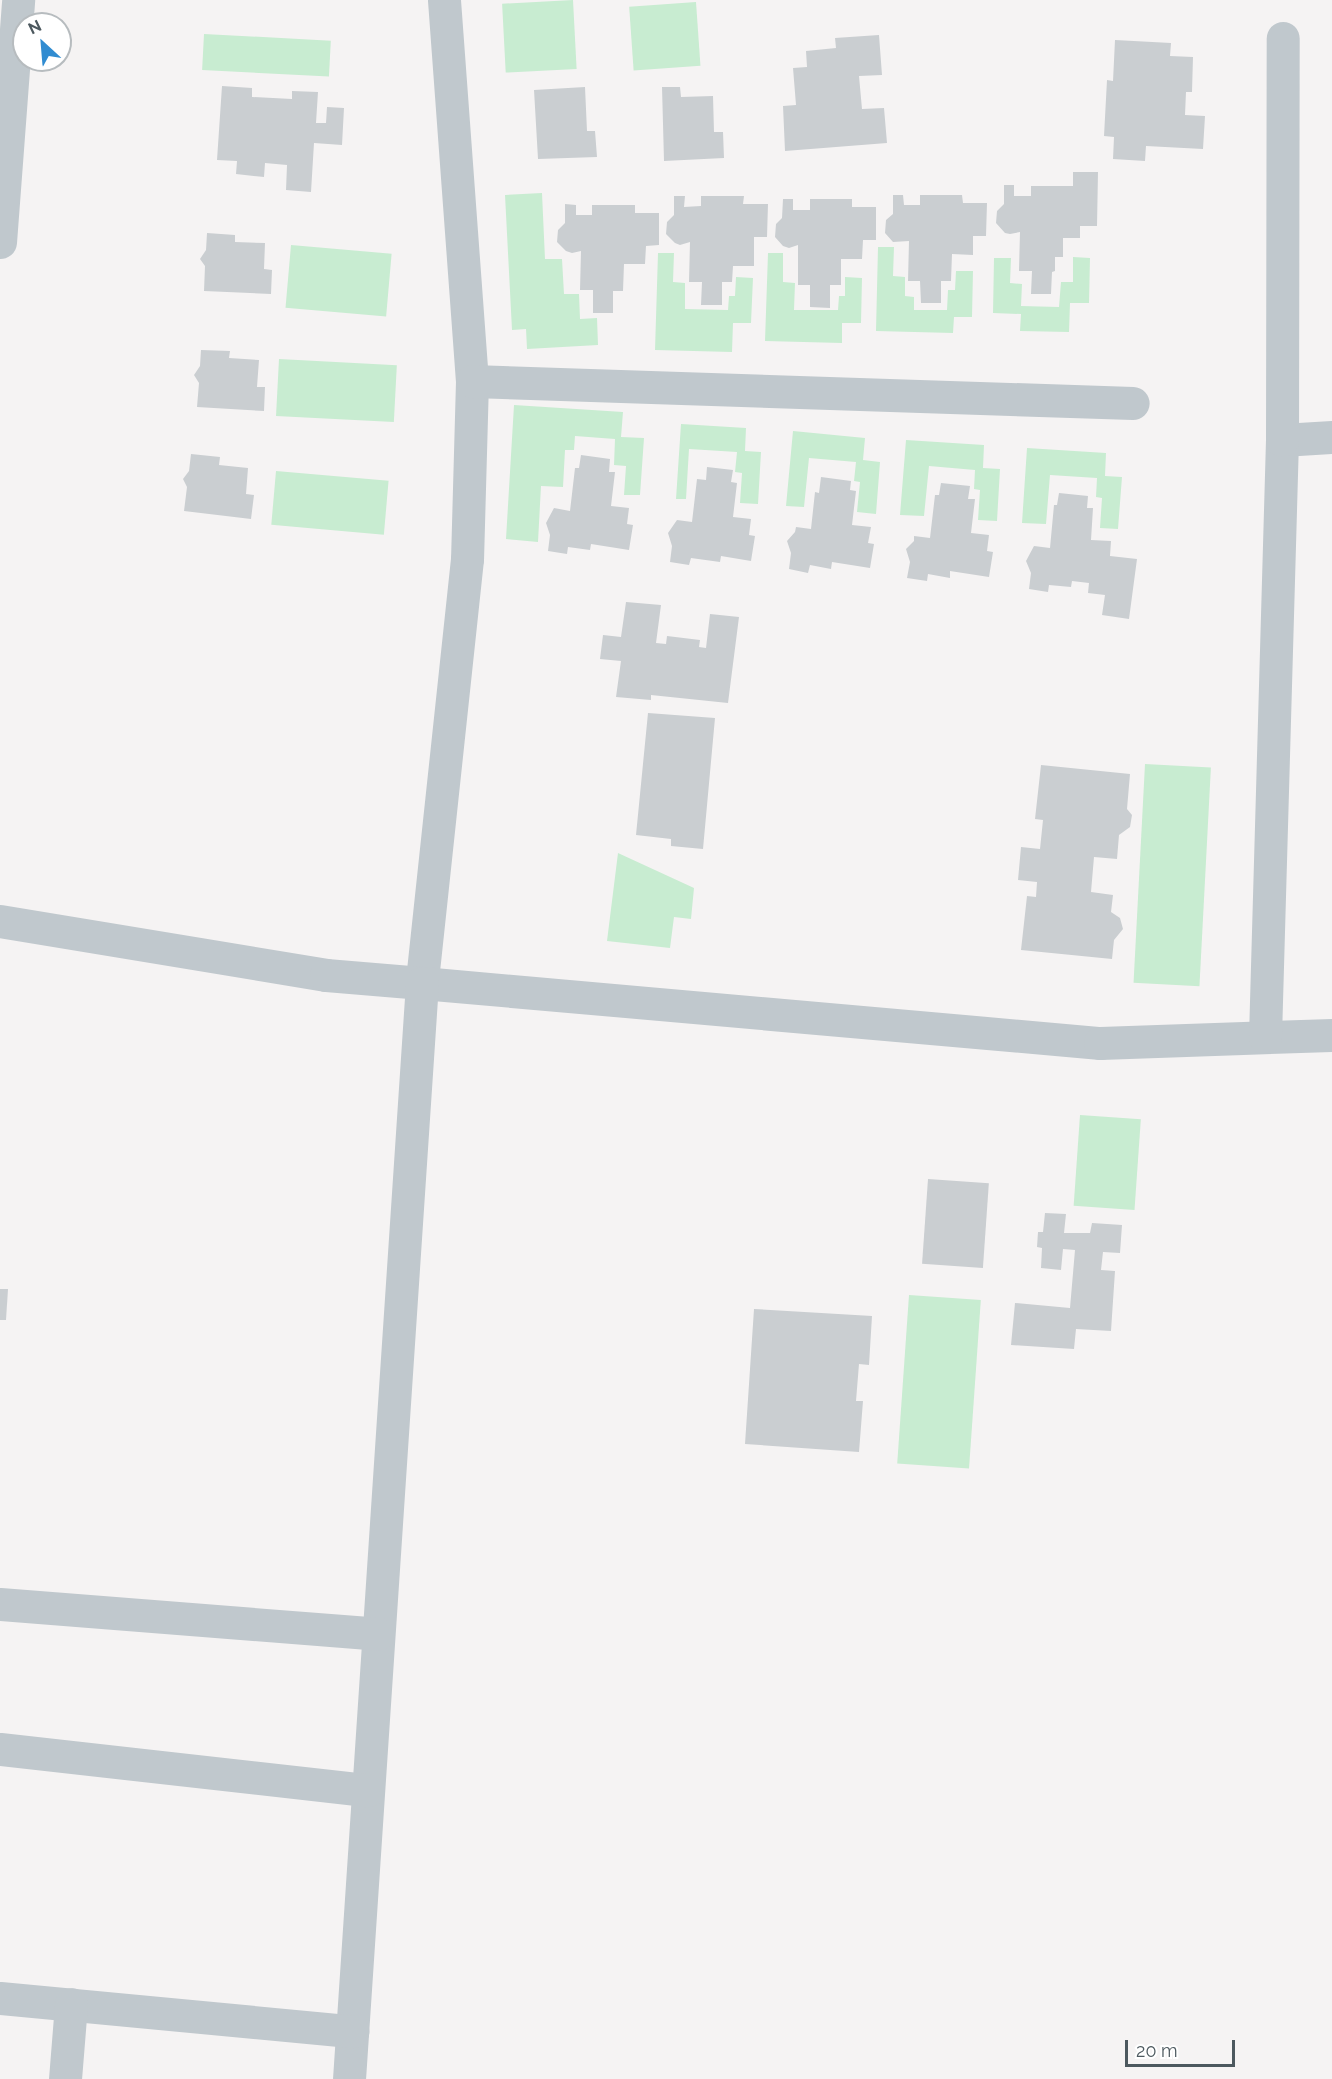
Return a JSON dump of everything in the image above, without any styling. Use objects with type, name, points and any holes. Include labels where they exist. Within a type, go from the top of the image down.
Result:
[{"type":"street","points":[[0,242],[18,0]]},
{"type":"street","points":[[349,2079],[422,983],[466,559],[472,381],[444,0]]},
{"type":"street","points":[[1265,1037],[1282,440],[1283,38]]},
{"type":"street","points":[[472,381],[1133,403]]},
{"type":"street","points":[[1282,440],[1332,437]]},
{"type":"street","points":[[0,921],[326,975],[1100,1042],[1332,1035]]},
{"type":"street","points":[[0,1604],[378,1634]]},
{"type":"street","points":[[0,1749],[368,1790]]},
{"type":"street","points":[[0,1998],[352,2031]]},
{"type":"street","points":[[65,2079],[71,2004]]},
{"type":"green space","points":[[573,0],[577,69],[506,73],[502,4]]},
{"type":"green space","points":[[696,2],[700,66],[634,71],[629,7]]},
{"type":"green space","points":[[204,34],[331,41],[329,77],[202,70]]},
{"type":"green space","points":[[542,193],[545,259],[562,259],[564,294],[579,294],[580,319],[597,318],[598,345],[527,349],[526,329],[512,330],[505,195]]},
{"type":"green space","points":[[291,245],[392,254],[386,317],[286,308]]},
{"type":"green space","points":[[878,247],[894,247],[893,276],[905,277],[905,296],[914,297],[914,310],[947,310],[948,290],[955,290],[956,271],[973,271],[972,317],[954,317],[953,333],[876,331]]},
{"type":"green space","points":[[658,253],[674,253],[673,282],[685,283],[685,309],[728,310],[729,296],[735,296],[736,277],[753,278],[751,323],[733,323],[732,352],[655,350]]},
{"type":"green space","points":[[768,253],[783,253],[783,282],[795,283],[794,310],[838,310],[839,296],[845,296],[845,277],[862,278],[861,323],[842,323],[842,343],[765,341]]},
{"type":"green space","points":[[1073,257],[1090,258],[1089,303],[1070,303],[1069,332],[1020,331],[1021,314],[993,313],[994,258],[1011,258],[1010,283],[1022,284],[1021,306],[1059,307],[1061,282],[1073,282]]},
{"type":"green space","points":[[279,359],[397,365],[394,422],[276,416]]},
{"type":"green space","points":[[514,405],[623,412],[621,437],[644,438],[640,495],[624,495],[626,466],[614,465],[615,439],[575,436],[574,450],[565,450],[563,487],[541,486],[538,542],[506,539]]},
{"type":"green space","points":[[681,424],[746,428],[745,451],[761,452],[758,504],[740,503],[742,473],[735,472],[737,452],[689,449],[686,499],[676,499]]},
{"type":"green space","points":[[793,431],[865,438],[863,460],[880,462],[876,514],[857,512],[860,482],[854,481],[856,462],[809,458],[804,507],[786,506]]},
{"type":"green space","points":[[906,440],[984,445],[983,468],[1000,469],[997,521],[978,520],[980,490],[974,489],[975,470],[929,466],[924,516],[900,515]]},
{"type":"green space","points":[[1027,448],[1106,453],[1105,476],[1122,477],[1118,529],[1100,528],[1102,498],[1096,497],[1097,478],[1050,475],[1046,524],[1022,523]]},
{"type":"green space","points":[[276,471],[389,481],[384,535],[271,525]]},
{"type":"green space","points":[[1145,764],[1211,767],[1199,986],[1134,983]]},
{"type":"green space","points":[[618,853],[694,888],[691,919],[674,917],[670,948],[607,941]]},
{"type":"green space","points":[[1080,1115],[1141,1119],[1135,1210],[1074,1206]]},
{"type":"green space","points":[[909,1295],[981,1300],[969,1469],[897,1464]]},
{"type":"building","points":[[879,35],[882,75],[859,76],[862,109],[884,108],[887,143],[785,151],[783,106],[796,105],[793,68],[807,67],[806,51],[836,48],[835,38]]},
{"type":"building","points":[[1115,40],[1171,43],[1170,56],[1193,57],[1192,92],[1186,92],[1185,115],[1205,116],[1203,149],[1146,146],[1145,161],[1113,159],[1114,137],[1104,136],[1107,80],[1113,81]]},
{"type":"building","points":[[222,86],[252,88],[252,97],[292,99],[292,91],[318,92],[316,123],[326,123],[327,107],[344,108],[342,145],[314,143],[311,192],[286,190],[287,165],[265,163],[264,177],[236,174],[237,161],[217,160]]},
{"type":"building","points":[[585,87],[587,131],[595,131],[597,157],[538,159],[534,90]]},
{"type":"building","points":[[662,87],[680,87],[681,97],[713,96],[714,132],[723,132],[724,158],[664,161]]},
{"type":"building","points":[[1073,172],[1098,172],[1097,226],[1080,226],[1080,238],[1063,238],[1063,257],[1055,257],[1051,294],[1031,294],[1032,271],[1019,271],[1020,232],[1005,233],[996,223],[997,211],[1004,204],[1004,185],[1014,185],[1014,196],[1031,196],[1031,186],[1073,186]]},
{"type":"building","points":[[893,195],[903,195],[904,205],[920,205],[920,195],[962,195],[963,203],[987,203],[986,236],[973,236],[973,255],[952,254],[951,281],[941,281],[941,303],[921,303],[920,281],[908,281],[909,241],[893,242],[885,233],[886,220],[893,214]]},
{"type":"building","points":[[674,196],[685,196],[684,207],[701,206],[701,196],[744,196],[743,204],[768,204],[767,237],[754,237],[754,266],[733,266],[732,282],[722,282],[722,305],[701,305],[702,282],[689,282],[690,242],[680,245],[666,234],[667,222],[674,215]]},
{"type":"building","points":[[783,199],[793,199],[793,210],[810,210],[810,199],[852,199],[852,207],[876,207],[876,240],[863,240],[862,259],[841,259],[841,285],[830,285],[830,308],[810,307],[810,285],[798,285],[798,245],[789,248],[783,246],[775,237],[776,224],[782,218]]},
{"type":"building","points":[[565,204],[576,205],[576,215],[592,215],[592,205],[635,205],[635,213],[659,213],[659,245],[646,246],[645,264],[624,264],[623,291],[613,291],[613,313],[593,313],[593,290],[580,290],[581,251],[572,253],[566,251],[557,242],[558,230],[565,223]]},
{"type":"building","points":[[207,233],[235,235],[235,242],[265,243],[264,269],[272,270],[271,294],[204,291],[205,266],[200,259],[206,250]]},
{"type":"building","points":[[201,350],[230,351],[229,358],[259,360],[257,387],[265,387],[264,411],[197,407],[199,383],[194,375],[200,366]]},
{"type":"building","points":[[191,454],[220,457],[219,465],[248,468],[246,494],[254,495],[251,519],[184,511],[187,487],[183,479],[189,471]]},
{"type":"building","points":[[581,455],[610,459],[609,472],[615,472],[611,506],[629,508],[627,524],[633,525],[629,550],[591,544],[590,550],[568,547],[567,554],[548,551],[550,535],[546,523],[554,508],[570,511],[575,468],[579,468]]},
{"type":"building","points":[[707,467],[733,470],[731,482],[737,483],[733,517],[751,519],[749,535],[755,536],[751,561],[721,556],[720,562],[691,558],[689,565],[670,562],[672,546],[668,533],[677,520],[692,522],[697,479],[706,480]]},
{"type":"building","points":[[821,477],[851,481],[850,490],[856,491],[852,525],[871,527],[868,543],[874,544],[870,568],[832,562],[831,569],[810,565],[808,573],[789,569],[791,553],[787,541],[795,532],[796,527],[811,529],[815,492],[819,493]]},
{"type":"building","points":[[941,483],[970,486],[968,499],[975,499],[971,533],[989,535],[987,551],[993,552],[989,577],[950,571],[950,578],[928,574],[927,581],[907,578],[910,562],[906,549],[914,541],[914,536],[930,538],[935,495],[939,495]]},
{"type":"building","points":[[1059,493],[1088,496],[1087,508],[1093,508],[1091,540],[1111,541],[1110,556],[1137,559],[1129,619],[1102,615],[1105,595],[1088,593],[1089,583],[1072,581],[1071,587],[1049,585],[1048,592],[1029,589],[1031,573],[1026,561],[1034,546],[1050,548],[1054,505],[1057,505]]},
{"type":"building","points":[[626,602],[661,605],[656,643],[666,644],[667,636],[700,640],[699,647],[706,648],[710,614],[739,617],[728,703],[651,695],[651,700],[616,697],[621,661],[600,659],[603,635],[621,637]]},
{"type":"building","points":[[648,713],[715,718],[703,849],[671,846],[671,839],[636,835]]},
{"type":"building","points":[[1041,765],[1130,774],[1127,809],[1132,815],[1130,827],[1119,835],[1117,859],[1094,857],[1091,892],[1113,895],[1111,912],[1120,918],[1123,929],[1114,940],[1112,959],[1021,950],[1027,896],[1036,897],[1037,882],[1018,880],[1021,847],[1040,849],[1043,820],[1035,819]]},
{"type":"building","points":[[928,1179],[989,1183],[983,1268],[922,1264]]},
{"type":"building","points":[[1045,1213],[1066,1214],[1064,1233],[1090,1233],[1092,1223],[1122,1225],[1120,1253],[1103,1252],[1101,1270],[1115,1271],[1111,1331],[1076,1329],[1074,1349],[1011,1345],[1015,1303],[1070,1308],[1075,1250],[1063,1249],[1061,1270],[1041,1268],[1042,1248],[1037,1247],[1038,1232],[1043,1232]]},
{"type":"building","points":[[0,1289],[8,1289],[6,1320],[0,1320]]},
{"type":"building","points":[[754,1309],[872,1316],[869,1365],[859,1364],[856,1401],[863,1401],[859,1452],[745,1444]]}]
